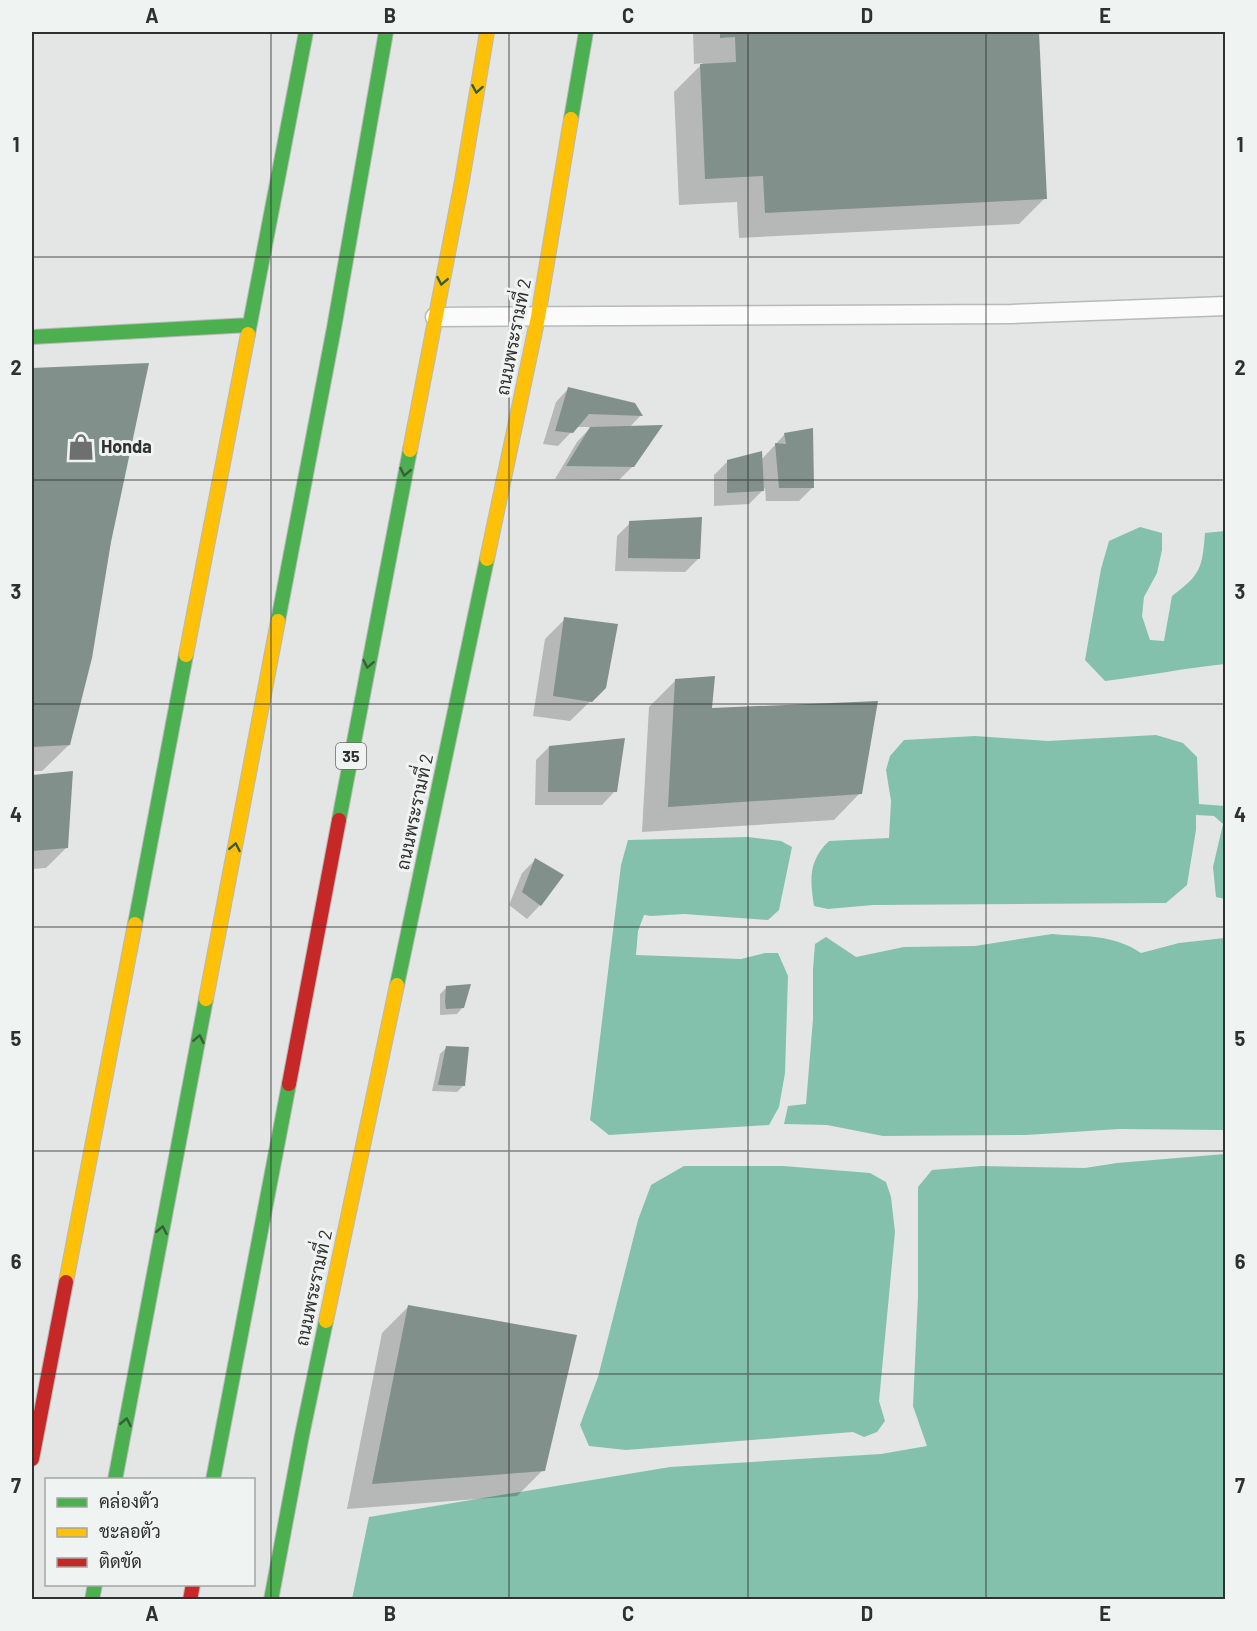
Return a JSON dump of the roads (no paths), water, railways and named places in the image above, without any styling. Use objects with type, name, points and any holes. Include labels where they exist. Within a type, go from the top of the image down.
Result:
[{"type":"main road","points":[[32,1459],[306,32]]},
{"type":"main road","points":[[115,1478],[334,328],[386,32]]},
{"type":"main road","name":"35","points":[[213,1478],[462,181],[487,32]]},
{"type":"main road","name":"ถนนพระรามที่ 2","points":[[271,1599],[306,1411],[538,317],[586,32]]},
{"type":"main road","points":[[32,338],[249,325]]},
{"type":"lane","points":[[435,317],[1012,314],[1226,306]]},
{"type":"place","name":"Honda","points":[[81,447]]}]
